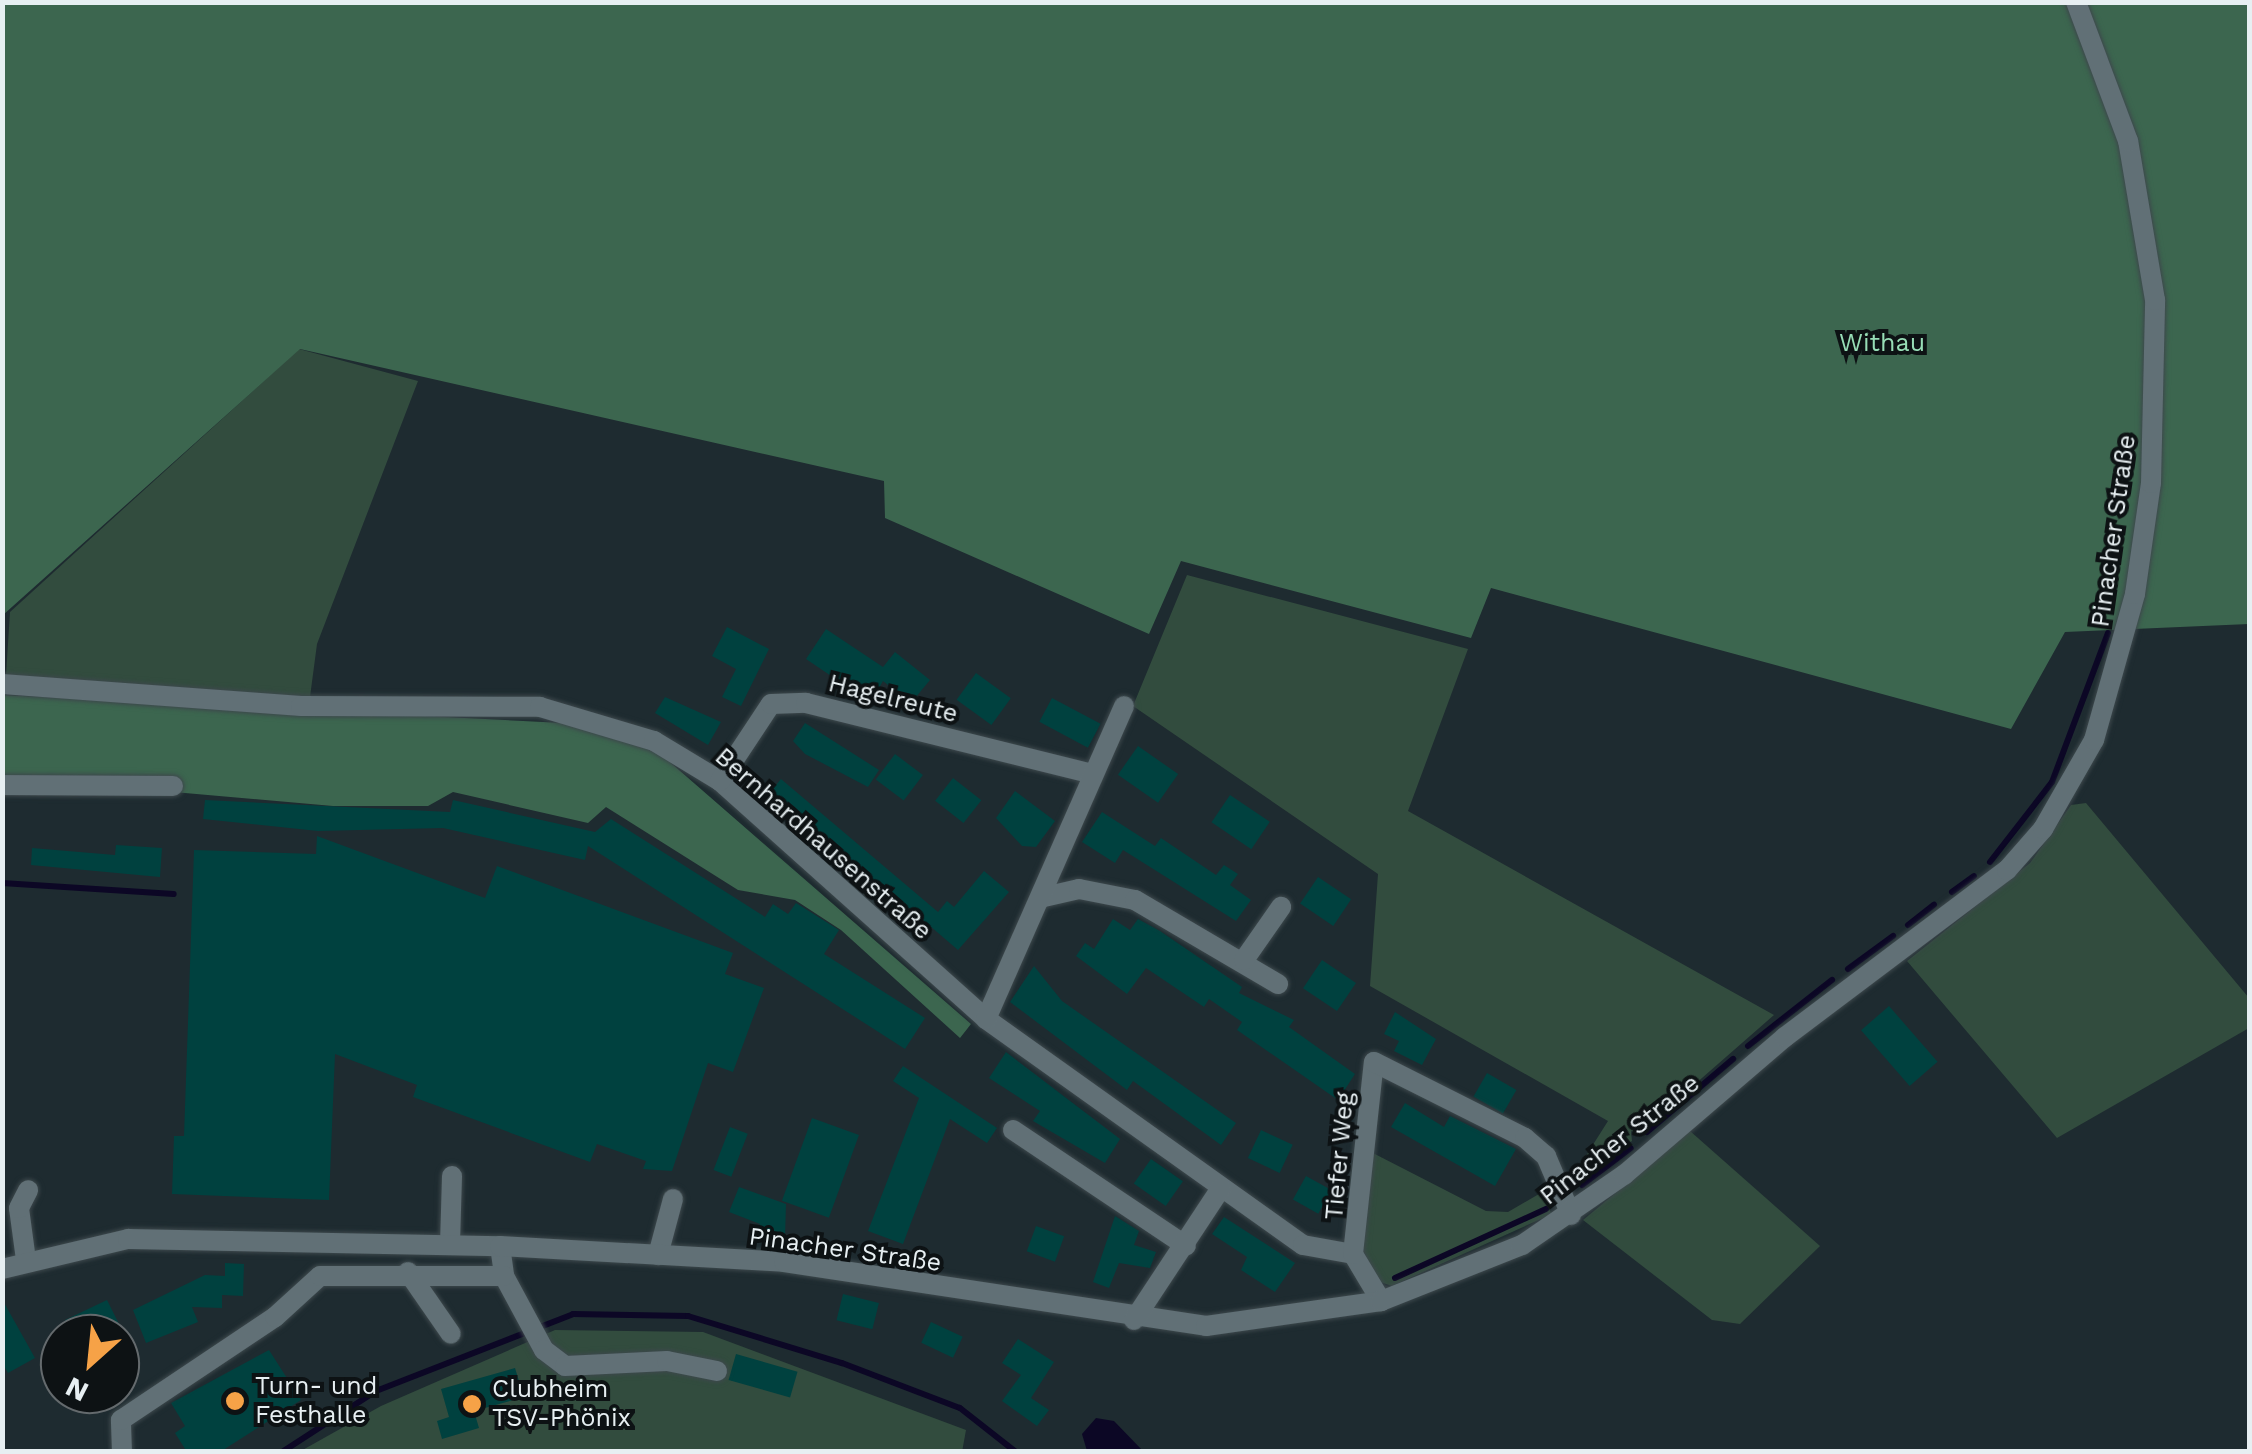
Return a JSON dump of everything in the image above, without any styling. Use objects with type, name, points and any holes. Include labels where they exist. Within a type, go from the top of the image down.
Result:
[{"type":"street","name":"Pinacher Straße","points":[[2,1269],[26,1260],[181,1236],[500,1246],[578,1256],[658,1254],[784,1262],[1134,1320],[1248,1325],[1381,1301],[1468,1272],[1571,1214],[1784,1038],[2007,870],[2043,830],[2094,740],[2140,557],[2157,390],[2147,219],[2128,140],[2076,2]]},
{"type":"street","name":"Bernhardhausenstraße","points":[[2,684],[301,706],[540,707],[654,741],[720,781],[986,1019],[1303,1245],[1353,1254]]},
{"type":"street","name":"Hagelreute","points":[[720,781],[771,704],[806,703],[1093,774]]},
{"type":"street","points":[[986,1019],[1044,898],[1055,853],[1124,706]]},
{"type":"street","points":[[2,785],[173,786]]},
{"type":"street","points":[[1044,898],[1079,889],[1135,900],[1244,960],[1278,984]]},
{"type":"street","points":[[1244,960],[1281,907]]},
{"type":"street","name":"Tiefer Weg","points":[[1353,1254],[1374,1062],[1525,1138],[1546,1156],[1571,1214]]},
{"type":"street","points":[[1013,1130],[1186,1246]]},
{"type":"street","points":[[450,1244],[452,1176]]},
{"type":"street","points":[[1134,1320],[1221,1188]]},
{"type":"street","points":[[26,1260],[18,1208],[28,1190]]},
{"type":"street","points":[[658,1254],[673,1199]]},
{"type":"street","points":[[500,1246],[504,1276],[544,1350],[565,1366],[633,1354],[717,1371]]},
{"type":"street","points":[[1353,1254],[1381,1301]]},
{"type":"street","points":[[122,1452],[121,1420],[274,1317],[320,1276],[408,1272],[504,1276]]},
{"type":"street","points":[[408,1272],[451,1334]]},
{"type":"green space","name":"Withau","points":[[3,3],[2249,3],[2249,624],[2065,632],[2011,729],[1491,588],[1471,638],[1181,561],[1149,634],[885,518],[884,481],[300,349],[3,615]]},
{"type":"green space","points":[[299,349],[418,381],[317,644],[310,697],[6,675],[10,612]]},
{"type":"green space","points":[[1187,575],[1468,649],[1408,811],[1774,1015],[1638,1134],[1631,1131],[1632,1141],[1570,1181],[1608,1121],[1370,986],[1378,874],[1133,706]]},
{"type":"green space","points":[[3,695],[563,723],[656,750],[971,1024],[960,1038],[841,930],[795,900],[738,890],[606,807],[588,823],[453,792],[428,806],[333,806],[3,777]]},
{"type":"green space","points":[[2086,803],[2249,998],[2249,1028],[2057,1138],[1907,961],[2030,863],[2071,805]]},
{"type":"green space","points":[[1690,1131],[1820,1246],[1740,1324],[1712,1320],[1583,1220]]},
{"type":"green space","points":[[1369,1151],[1486,1211],[1508,1212],[1539,1194],[1552,1214],[1392,1286],[1377,1281],[1362,1248]]},
{"type":"green space","points":[[555,1330],[703,1332],[966,1430],[962,1452],[299,1452],[381,1406]]},
{"type":"shaded area","points":[[1096,1418],[1114,1421],[1143,1451],[1087,1451],[1082,1434]]},
{"type":"building","points":[[727,627],[769,649],[741,706],[722,697],[736,669],[712,656]]},
{"type":"building","points":[[826,629],[883,667],[895,652],[930,680],[911,703],[883,681],[873,698],[846,686],[806,659]]},
{"type":"building","points":[[976,673],[1011,698],[991,725],[957,700]]},
{"type":"building","points":[[665,697],[721,722],[708,745],[655,713]]},
{"type":"building","points":[[1052,698],[1101,724],[1088,748],[1039,722]]},
{"type":"building","points":[[805,723],[879,770],[868,787],[805,754],[793,741]]},
{"type":"building","points":[[1138,746],[1178,774],[1158,803],[1118,775]]},
{"type":"building","points":[[895,754],[923,775],[904,801],[876,780]]},
{"type":"building","points":[[953,778],[981,800],[964,823],[935,801]]},
{"type":"building","points":[[781,779],[938,912],[947,901],[954,907],[984,871],[1009,892],[958,950],[909,908],[901,918],[879,899],[884,894],[765,798]]},
{"type":"building","points":[[1015,791],[1055,821],[1036,847],[1022,846],[996,818]]},
{"type":"building","points":[[1230,795],[1270,822],[1251,849],[1212,822]]},
{"type":"building","points":[[205,800],[450,812],[453,800],[595,832],[611,819],[765,917],[773,904],[788,914],[796,903],[839,930],[824,954],[925,1018],[905,1049],[588,846],[585,860],[443,828],[318,831],[203,819]]},
{"type":"building","points":[[1102,812],[1155,846],[1161,838],[1216,875],[1224,865],[1238,874],[1230,885],[1251,900],[1236,921],[1123,850],[1115,863],[1082,842]]},
{"type":"building","points":[[317,836],[485,898],[497,866],[733,953],[725,974],[764,988],[733,1072],[708,1063],[672,1171],[643,1169],[646,1161],[597,1144],[590,1162],[413,1097],[417,1085],[335,1054],[329,1200],[172,1194],[174,1136],[184,1136],[194,850],[316,854]]},
{"type":"building","points":[[116,845],[162,848],[160,877],[31,865],[32,848],[115,855]]},
{"type":"building","points":[[1318,877],[1351,899],[1333,926],[1300,904]]},
{"type":"building","points":[[1113,919],[1130,930],[1138,919],[1160,931],[1242,987],[1239,993],[1294,1020],[1289,1027],[1355,1074],[1338,1100],[1237,1030],[1242,1022],[1209,999],[1204,1007],[1146,968],[1127,994],[1076,956],[1085,943],[1094,949]]},
{"type":"building","points":[[1322,960],[1356,983],[1337,1011],[1303,988]]},
{"type":"building","points":[[1034,966],[1062,1001],[1236,1123],[1221,1145],[1133,1081],[1127,1090],[1010,1002]]},
{"type":"building","points":[[1889,1006],[1938,1062],[1910,1086],[1861,1030]]},
{"type":"building","points":[[1395,1012],[1436,1039],[1422,1065],[1394,1051],[1399,1041],[1384,1034]]},
{"type":"building","points":[[1006,1052],[1120,1139],[1105,1163],[1033,1121],[1040,1111],[989,1078]]},
{"type":"building","points":[[903,1066],[997,1128],[987,1143],[950,1119],[903,1244],[868,1231],[919,1098],[893,1081]]},
{"type":"building","points":[[1487,1073],[1516,1090],[1503,1113],[1474,1096]]},
{"type":"building","points":[[1405,1103],[1444,1127],[1450,1116],[1516,1149],[1495,1186],[1391,1127]]},
{"type":"building","points":[[812,1118],[859,1135],[829,1218],[782,1201]]},
{"type":"building","points":[[730,1127],[748,1134],[731,1177],[714,1170]]},
{"type":"building","points":[[1261,1130],[1293,1145],[1280,1173],[1248,1158]]},
{"type":"building","points":[[1151,1159],[1183,1181],[1166,1206],[1134,1184]]},
{"type":"building","points":[[1306,1176],[1331,1190],[1318,1214],[1293,1200]]},
{"type":"building","points":[[739,1187],[786,1204],[785,1238],[757,1234],[760,1224],[729,1212]]},
{"type":"building","points":[[1115,1216],[1139,1231],[1134,1245],[1156,1252],[1150,1268],[1119,1263],[1109,1288],[1093,1282]]},
{"type":"building","points":[[1224,1217],[1295,1263],[1275,1292],[1241,1270],[1247,1257],[1212,1234]]},
{"type":"building","points":[[1036,1226],[1064,1236],[1055,1262],[1027,1251]]},
{"type":"building","points":[[225,1263],[244,1264],[243,1296],[222,1295],[222,1308],[192,1307],[198,1322],[146,1343],[140,1314],[133,1310],[205,1275],[225,1276]]},
{"type":"building","points":[[843,1294],[879,1303],[872,1329],[836,1320]]},
{"type":"building","points":[[2,1299],[35,1358],[8,1373],[2,1363]]},
{"type":"building","points":[[107,1300],[114,1314],[78,1314]]},
{"type":"building","points":[[931,1322],[963,1337],[953,1358],[921,1343]]},
{"type":"building","points":[[1018,1339],[1054,1362],[1031,1398],[1049,1410],[1037,1426],[1002,1401],[1021,1375],[1002,1363]]},
{"type":"building","name":"Turn- und Festhalle","points":[[269,1350],[301,1400],[220,1452],[187,1452],[175,1433],[185,1426],[171,1403]]},
{"type":"building","points":[[736,1354],[798,1372],[790,1398],[729,1380]]},
{"type":"building","name":"Clubheim TSV-Phönix","points":[[515,1368],[524,1397],[474,1411],[479,1428],[442,1439],[437,1421],[449,1417],[441,1389]]},
{"type":"waterway","points":[[1990,862],[2052,782],[2108,633]]},
{"type":"waterway","points":[[1952,892],[1974,876]]},
{"type":"waterway","points":[[2,883],[174,894]]},
{"type":"waterway","points":[[1908,925],[1934,905]]},
{"type":"waterway","points":[[1848,969],[1893,936]]},
{"type":"waterway","points":[[1748,1046],[1832,980]]},
{"type":"waterway","points":[[1647,1132],[1733,1059]]},
{"type":"waterway","points":[[1582,1185],[1631,1148]]},
{"type":"waterway","points":[[1395,1278],[1546,1209]]},
{"type":"waterway","points":[[282,1452],[376,1391],[573,1314],[688,1316],[842,1363],[960,1408],[1016,1452]]},
{"type":"place","name":"Turn- und Festhalle","points":[[235,1401]]},
{"type":"place","name":"Clubheim TSV-Phönix","points":[[472,1404]]}]
